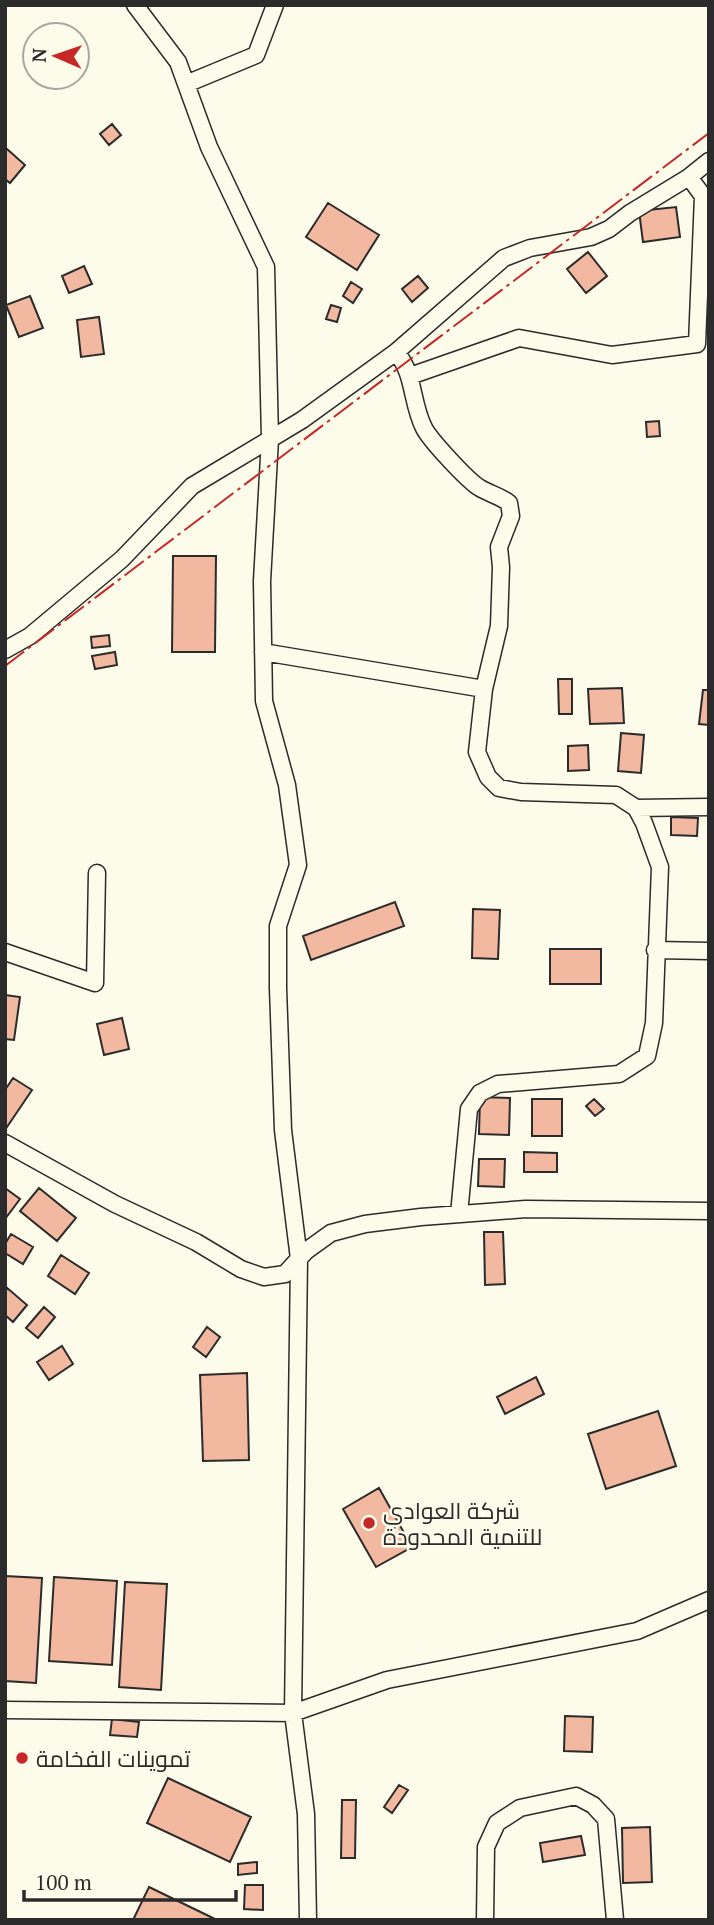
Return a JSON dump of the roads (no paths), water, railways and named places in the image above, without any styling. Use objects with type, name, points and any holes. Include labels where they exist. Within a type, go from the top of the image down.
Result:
[{"type":"street","points":[[135,5],[178,62],[209,147],[265,267],[270,439],[262,581],[264,701],[287,785],[298,865],[278,926],[278,963],[283,1130],[299,1259],[293,1713],[306,1814],[308,1920]]},
{"type":"street","points":[[186,84],[256,55],[275,5]]},
{"type":"street","points":[[5,650],[30,636],[122,559],[192,486],[302,420],[396,352],[504,258],[530,248],[591,237],[609,229],[709,161]]},
{"type":"street","points":[[411,376],[519,338],[612,355],[697,344],[703,196],[689,177]]},
{"type":"street","points":[[396,352],[411,376],[413,401],[425,431],[474,484],[509,503],[511,516],[499,547],[499,626],[484,689],[477,752],[488,777],[499,788],[521,792],[616,795],[636,808],[660,867],[654,1023],[647,1056],[619,1074],[498,1084],[480,1093],[468,1109],[459,1214]]},
{"type":"street","points":[[263,652],[484,689]]},
{"type":"street","points":[[636,808],[709,807]]},
{"type":"street","points":[[5,952],[95,982],[97,873]]},
{"type":"street","points":[[655,950],[709,951]]},
{"type":"street","points":[[5,1143],[115,1204],[196,1242],[241,1269],[264,1277],[285,1273],[306,1251],[331,1234],[365,1224],[526,1209],[709,1211]]},
{"type":"street","points":[[5,1710],[293,1713],[387,1680],[637,1631],[709,1600]]},
{"type":"street","points":[[485,1920],[486,1847],[497,1823],[520,1808],[576,1796],[593,1805],[606,1819],[615,1920]]},
{"type":"place","name":"شركة العوادي للتنمية المحدودة","points":[[369,1523]]},
{"type":"place","name":"تموينات الفخامة","points":[[22,1758]]}]
